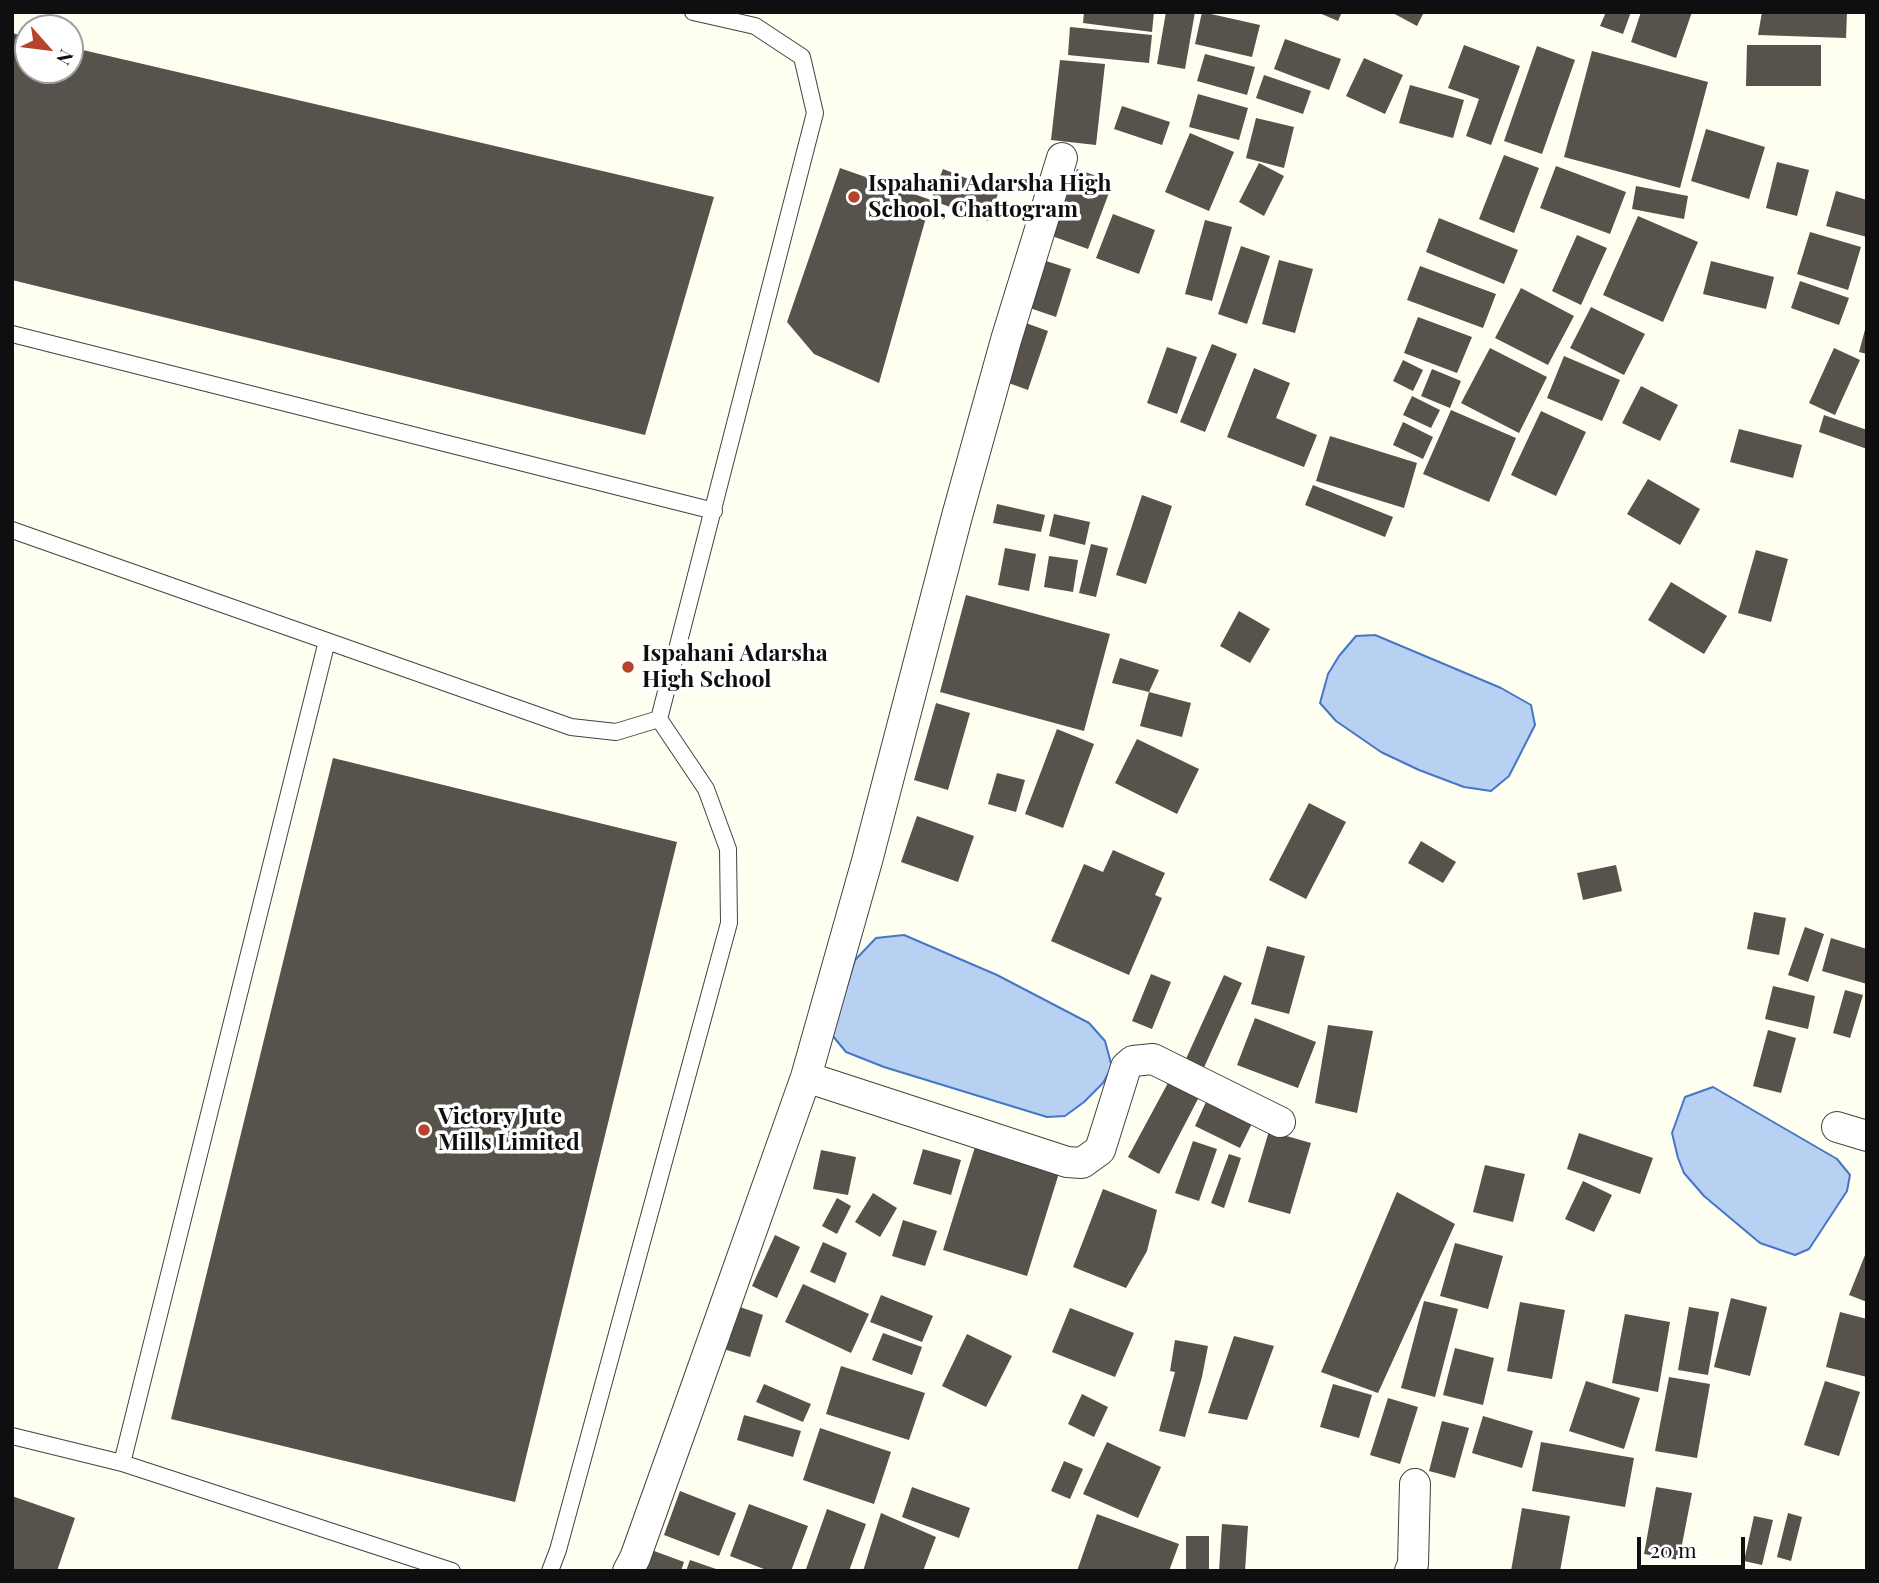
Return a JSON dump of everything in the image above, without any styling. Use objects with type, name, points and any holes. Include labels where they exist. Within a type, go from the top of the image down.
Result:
[{"type":"street","points":[[628,1571],[635,1558],[806,1077],[867,861],[1006,340],[1062,158]]},
{"type":"street","points":[[806,1077],[1067,1162],[1082,1163],[1100,1150],[1126,1067],[1133,1061],[1153,1059],[1280,1122]]},
{"type":"street","points":[[1837,1127],[1867,1136]]},
{"type":"street","points":[[1410,1571],[1413,1564],[1415,1485]]},
{"type":"lane","points":[[550,1571],[558,1550],[729,923],[728,849],[706,789],[659,719],[815,113],[802,57],[755,26],[694,12]]},
{"type":"lane","points":[[12,334],[714,511]]},
{"type":"lane","points":[[12,530],[571,727],[616,732],[659,719]]},
{"type":"lane","points":[[122,1463],[327,641]]},
{"type":"lane","points":[[12,1436],[122,1463],[452,1571]]},
{"type":"water","points":[[1375,635],[1501,688],[1531,705],[1535,725],[1509,776],[1491,791],[1464,787],[1381,752],[1336,721],[1320,703],[1328,674],[1356,636]]},
{"type":"water","points":[[904,935],[997,975],[1089,1023],[1105,1041],[1112,1067],[1103,1083],[1065,1116],[1047,1117],[884,1067],[846,1052],[832,1035],[855,960],[876,938]]},
{"type":"water","points":[[1713,1087],[1837,1159],[1850,1175],[1847,1191],[1809,1249],[1795,1255],[1760,1243],[1704,1196],[1684,1173],[1672,1133],[1685,1097]]},
{"type":"building","points":[[1084,12],[1154,12],[1152,32],[1083,23]]},
{"type":"building","points":[[1166,12],[1195,12],[1185,69],[1157,64]]},
{"type":"building","points":[[1202,12],[1260,25],[1252,57],[1195,44]]},
{"type":"building","points":[[1317,12],[1342,12],[1338,21]]},
{"type":"building","points":[[1391,12],[1424,12],[1417,26]]},
{"type":"building","points":[[1606,12],[1631,12],[1623,34],[1600,26]]},
{"type":"building","points":[[1641,12],[1692,12],[1676,58],[1631,42]]},
{"type":"building","points":[[1762,12],[1847,12],[1846,38],[1758,35]]},
{"type":"building","points":[[1070,27],[1152,35],[1149,63],[1068,55]]},
{"type":"building","points":[[12,33],[14,84],[84,84],[84,50],[714,197],[645,435],[12,280]]},
{"type":"building","points":[[1285,39],[1341,59],[1329,90],[1274,69]]},
{"type":"building","points":[[1464,45],[1520,66],[1491,145],[1466,136],[1479,99],[1448,88]]},
{"type":"building","points":[[1747,45],[1821,45],[1821,86],[1746,86]]},
{"type":"building","points":[[1537,46],[1575,60],[1542,154],[1504,141]]},
{"type":"building","points":[[1592,51],[1708,82],[1680,188],[1564,157]]},
{"type":"building","points":[[1205,54],[1255,67],[1247,95],[1197,81]]},
{"type":"building","points":[[1364,58],[1403,75],[1385,114],[1346,96]]},
{"type":"building","points":[[1060,60],[1105,64],[1096,145],[1051,140]]},
{"type":"building","points":[[1264,75],[1311,91],[1303,114],[1256,98]]},
{"type":"building","points":[[1410,85],[1464,100],[1453,138],[1399,123]]},
{"type":"building","points":[[1198,94],[1248,108],[1239,140],[1189,127]]},
{"type":"building","points":[[1122,106],[1170,122],[1162,145],[1114,129]]},
{"type":"building","points":[[1256,118],[1294,127],[1284,168],[1246,158]]},
{"type":"building","points":[[1706,129],[1765,147],[1749,199],[1691,181]]},
{"type":"building","points":[[1190,133],[1234,152],[1209,211],[1165,192]]},
{"type":"building","points":[[1504,155],[1539,168],[1514,233],[1479,219]]},
{"type":"building","points":[[1777,162],[1809,170],[1797,216],[1766,208]]},
{"type":"building","points":[[1259,163],[1284,176],[1264,216],[1239,202]]},
{"type":"building","points":[[1556,166],[1626,192],[1610,234],[1540,208]]},
{"type":"building","name":"Ispahani Adarsha High School, Chattogram","points":[[840,168],[931,200],[879,383],[814,354],[787,322]]},
{"type":"building","points":[[943,169],[999,191],[988,221],[931,200]]},
{"type":"building","points":[[1077,169],[1113,182],[1088,249],[1052,236]]},
{"type":"building","points":[[1636,186],[1688,196],[1684,219],[1632,209]]},
{"type":"building","points":[[1836,191],[1867,200],[1867,237],[1826,226]]},
{"type":"building","points":[[1113,214],[1155,230],[1139,274],[1096,258]]},
{"type":"building","points":[[1638,216],[1698,242],[1663,322],[1603,295]]},
{"type":"building","points":[[1439,218],[1518,250],[1504,284],[1426,252]]},
{"type":"building","points":[[1205,220],[1232,227],[1212,301],[1185,294]]},
{"type":"building","points":[[1810,232],[1861,247],[1848,290],[1797,274]]},
{"type":"building","points":[[1577,235],[1607,248],[1581,305],[1552,291]]},
{"type":"building","points":[[1241,246],[1270,256],[1247,324],[1218,314]]},
{"type":"building","points":[[1043,260],[1071,269],[1056,317],[1027,307]]},
{"type":"building","points":[[1279,260],[1313,269],[1295,333],[1262,324]]},
{"type":"building","points":[[1711,261],[1774,277],[1766,309],[1703,294]]},
{"type":"building","points":[[1420,266],[1496,294],[1483,328],[1407,300]]},
{"type":"building","points":[[1800,281],[1849,298],[1839,325],[1791,308]]},
{"type":"building","points":[[1521,288],[1574,316],[1548,365],[1495,338]]},
{"type":"building","points":[[1591,307],[1645,334],[1624,375],[1570,348]]},
{"type":"building","points":[[1418,317],[1472,337],[1457,373],[1404,353]]},
{"type":"building","points":[[1023,322],[1048,331],[1028,390],[1003,381]]},
{"type":"building","points":[[1867,326],[1867,354],[1859,352]]},
{"type":"building","points":[[1212,344],[1237,354],[1205,432],[1180,422]]},
{"type":"building","points":[[1167,347],[1197,357],[1177,414],[1147,403]]},
{"type":"building","points":[[1490,348],[1547,377],[1519,433],[1461,403]]},
{"type":"building","points":[[1834,348],[1860,360],[1835,415],[1809,403]]},
{"type":"building","points":[[1564,356],[1620,380],[1602,421],[1547,398]]},
{"type":"building","points":[[1403,360],[1423,370],[1413,391],[1393,381]]},
{"type":"building","points":[[1254,368],[1290,383],[1276,418],[1317,435],[1304,467],[1227,437]]},
{"type":"building","points":[[1432,369],[1461,381],[1450,408],[1421,396]]},
{"type":"building","points":[[1641,386],[1678,405],[1660,441],[1622,423]]},
{"type":"building","points":[[1412,396],[1440,410],[1431,428],[1403,415]]},
{"type":"building","points":[[1451,410],[1516,438],[1489,502],[1423,474]]},
{"type":"building","points":[[1541,411],[1586,432],[1556,496],[1511,475]]},
{"type":"building","points":[[1824,415],[1867,430],[1867,449],[1819,432]]},
{"type":"building","points":[[1403,422],[1433,437],[1423,459],[1393,445]]},
{"type":"building","points":[[1739,429],[1802,445],[1793,478],[1730,462]]},
{"type":"building","points":[[1330,436],[1417,463],[1404,508],[1316,481]]},
{"type":"building","points":[[1648,479],[1700,509],[1680,545],[1627,514]]},
{"type":"building","points":[[1313,485],[1393,517],[1385,537],[1305,505]]},
{"type":"building","points":[[1142,495],[1172,506],[1146,584],[1116,575]]},
{"type":"building","points":[[997,504],[1045,515],[1041,532],[993,523]]},
{"type":"building","points":[[1054,514],[1090,522],[1085,545],[1049,536]]},
{"type":"building","points":[[1091,544],[1108,548],[1096,597],[1079,593]]},
{"type":"building","points":[[1005,548],[1036,554],[1029,591],[998,585]]},
{"type":"building","points":[[1756,550],[1788,559],[1771,622],[1738,613]]},
{"type":"building","points":[[1049,556],[1078,560],[1073,592],[1044,587]]},
{"type":"building","points":[[1671,582],[1727,616],[1704,654],[1648,620]]},
{"type":"building","points":[[966,595],[1110,634],[1084,731],[940,692]]},
{"type":"building","points":[[1239,611],[1270,629],[1250,663],[1220,646]]},
{"type":"building","points":[[1120,658],[1159,670],[1149,692],[1112,683]]},
{"type":"building","points":[[1149,692],[1191,703],[1182,737],[1140,726]]},
{"type":"building","points":[[936,703],[970,713],[948,790],[914,780]]},
{"type":"building","points":[[1057,729],[1094,744],[1063,828],[1025,814]]},
{"type":"building","points":[[1137,739],[1199,769],[1177,814],[1115,783]]},
{"type":"building","name":"Victory Jute Mills Limited","points":[[333,758],[677,842],[515,1502],[171,1419]]},
{"type":"building","points":[[997,773],[1025,780],[1016,812],[988,804]]},
{"type":"building","points":[[1309,803],[1346,822],[1306,899],[1269,880]]},
{"type":"building","points":[[917,816],[974,836],[958,882],[901,862]]},
{"type":"building","points":[[1421,841],[1456,862],[1443,883],[1408,863]]},
{"type":"building","points":[[1113,850],[1165,873],[1155,895],[1162,898],[1129,975],[1051,941],[1084,864],[1103,872]]},
{"type":"building","points":[[1616,865],[1622,891],[1583,900],[1577,873]]},
{"type":"building","points":[[1754,912],[1786,918],[1779,955],[1747,949]]},
{"type":"building","points":[[1805,927],[1824,934],[1808,982],[1788,975]]},
{"type":"building","points":[[1831,938],[1867,949],[1867,984],[1822,971]]},
{"type":"building","points":[[1267,946],[1305,956],[1289,1014],[1251,1004]]},
{"type":"building","points":[[1151,974],[1171,982],[1152,1029],[1132,1021]]},
{"type":"building","points":[[1224,975],[1242,983],[1202,1072],[1185,1061]]},
{"type":"building","points":[[1773,986],[1815,996],[1808,1029],[1765,1019]]},
{"type":"building","points":[[1845,990],[1863,995],[1850,1038],[1833,1033]]},
{"type":"building","points":[[1255,1018],[1316,1042],[1298,1088],[1237,1065]]},
{"type":"building","points":[[1328,1025],[1373,1031],[1357,1113],[1315,1103]]},
{"type":"building","points":[[1768,1030],[1796,1038],[1781,1093],[1753,1086]]},
{"type":"building","points":[[1169,1081],[1199,1097],[1159,1174],[1128,1157]]},
{"type":"building","points":[[1211,1091],[1257,1113],[1240,1148],[1195,1126]]},
{"type":"building","points":[[1269,1131],[1311,1143],[1290,1214],[1248,1202]]},
{"type":"building","points":[[1579,1133],[1653,1158],[1640,1194],[1567,1169]]},
{"type":"building","points":[[1193,1141],[1217,1149],[1199,1201],[1175,1193]]},
{"type":"building","points":[[975,1147],[1059,1173],[1027,1276],[943,1250]]},
{"type":"building","points":[[923,1149],[961,1160],[951,1195],[913,1184]]},
{"type":"building","points":[[821,1150],[856,1157],[848,1195],[813,1189]]},
{"type":"building","points":[[1229,1154],[1241,1158],[1224,1208],[1211,1203]]},
{"type":"building","points":[[1485,1165],[1525,1174],[1513,1222],[1473,1212]]},
{"type":"building","points":[[1583,1181],[1612,1195],[1594,1232],[1565,1219]]},
{"type":"building","points":[[1103,1189],[1157,1210],[1147,1251],[1126,1288],[1073,1267]]},
{"type":"building","points":[[1397,1192],[1455,1224],[1378,1393],[1321,1372]]},
{"type":"building","points":[[873,1193],[897,1208],[880,1237],[855,1222]]},
{"type":"building","points":[[837,1198],[851,1206],[837,1234],[822,1226]]},
{"type":"building","points":[[903,1220],[937,1231],[925,1266],[892,1256]]},
{"type":"building","points":[[775,1235],[800,1247],[777,1298],[752,1286]]},
{"type":"building","points":[[823,1242],[847,1253],[835,1283],[810,1272]]},
{"type":"building","points":[[1455,1243],[1503,1256],[1488,1309],[1440,1296]]},
{"type":"building","points":[[1867,1250],[1867,1302],[1849,1295]]},
{"type":"building","points":[[803,1284],[869,1314],[851,1353],[785,1322]]},
{"type":"building","points":[[881,1295],[933,1316],[922,1342],[870,1322]]},
{"type":"building","points":[[1731,1298],[1767,1307],[1750,1376],[1714,1367]]},
{"type":"building","points":[[1424,1301],[1458,1309],[1435,1397],[1401,1388]]},
{"type":"building","points":[[1520,1302],[1565,1310],[1552,1379],[1507,1371]]},
{"type":"building","points":[[734,1305],[763,1315],[750,1357],[720,1348]]},
{"type":"building","points":[[1689,1307],[1719,1312],[1708,1375],[1678,1370]]},
{"type":"building","points":[[1070,1308],[1134,1333],[1115,1377],[1052,1352]]},
{"type":"building","points":[[1840,1312],[1867,1319],[1867,1377],[1826,1367]]},
{"type":"building","points":[[1625,1314],[1670,1322],[1658,1392],[1612,1383]]},
{"type":"building","points":[[883,1333],[922,1347],[912,1375],[872,1360]]},
{"type":"building","points":[[967,1334],[1012,1356],[986,1407],[942,1386]]},
{"type":"building","points":[[1234,1336],[1274,1346],[1247,1420],[1208,1413]]},
{"type":"building","points":[[1175,1340],[1208,1346],[1185,1437],[1159,1431],[1175,1372],[1170,1371]]},
{"type":"building","points":[[1455,1348],[1494,1358],[1483,1405],[1443,1395]]},
{"type":"building","points":[[841,1366],[925,1393],[909,1440],[826,1414]]},
{"type":"building","points":[[1669,1377],[1710,1384],[1697,1458],[1655,1451]]},
{"type":"building","points":[[1586,1381],[1640,1398],[1624,1449],[1569,1431]]},
{"type":"building","points":[[1825,1381],[1860,1392],[1839,1456],[1804,1445]]},
{"type":"building","points":[[764,1384],[811,1404],[803,1422],[756,1402]]},
{"type":"building","points":[[1333,1384],[1372,1395],[1359,1438],[1320,1427]]},
{"type":"building","points":[[1082,1394],[1108,1407],[1094,1437],[1068,1424]]},
{"type":"building","points":[[1388,1398],[1418,1407],[1400,1464],[1370,1455]]},
{"type":"building","points":[[744,1415],[801,1431],[793,1457],[737,1440]]},
{"type":"building","points":[[1483,1416],[1533,1431],[1522,1468],[1472,1453]]},
{"type":"building","points":[[1442,1421],[1469,1428],[1455,1478],[1429,1471]]},
{"type":"building","points":[[820,1428],[891,1452],[874,1504],[803,1480]]},
{"type":"building","points":[[1107,1442],[1161,1467],[1138,1518],[1083,1494]]},
{"type":"building","points":[[1541,1442],[1634,1458],[1625,1507],[1532,1491]]},
{"type":"building","points":[[1064,1461],[1083,1469],[1070,1499],[1051,1491]]},
{"type":"building","points":[[912,1487],[970,1508],[959,1538],[902,1517]]},
{"type":"building","points":[[1656,1487],[1692,1493],[1679,1560],[1644,1554]]},
{"type":"building","points":[[680,1491],[736,1513],[719,1556],[664,1535]]},
{"type":"building","points":[[12,1496],[75,1518],[57,1571],[12,1571]]},
{"type":"building","points":[[749,1504],[808,1526],[791,1571],[769,1571],[730,1556]]},
{"type":"building","points":[[1522,1508],[1570,1516],[1560,1571],[1511,1571]]},
{"type":"building","points":[[827,1509],[866,1524],[849,1571],[806,1569]]},
{"type":"building","points":[[881,1513],[936,1537],[923,1571],[863,1571]]},
{"type":"building","points":[[1788,1513],[1802,1517],[1791,1561],[1777,1557]]},
{"type":"building","points":[[1097,1514],[1179,1544],[1169,1571],[1077,1571]]},
{"type":"building","points":[[1754,1516],[1773,1520],[1762,1565],[1744,1561]]},
{"type":"building","points":[[1222,1524],[1248,1526],[1245,1571],[1219,1571]]},
{"type":"building","points":[[1186,1536],[1209,1536],[1209,1571],[1186,1571]]},
{"type":"building","points":[[646,1548],[684,1562],[681,1571],[637,1571]]},
{"type":"building","points":[[690,1560],[719,1570],[719,1571],[686,1571]]},
{"type":"place","name":"Ispahani Adarsha High School, Chattogram","points":[[854,197]]},
{"type":"place","name":"Ispahani Adarsha High School","points":[[628,667]]},
{"type":"place","name":"Victory Jute Mills Limited","points":[[424,1130]]}]
